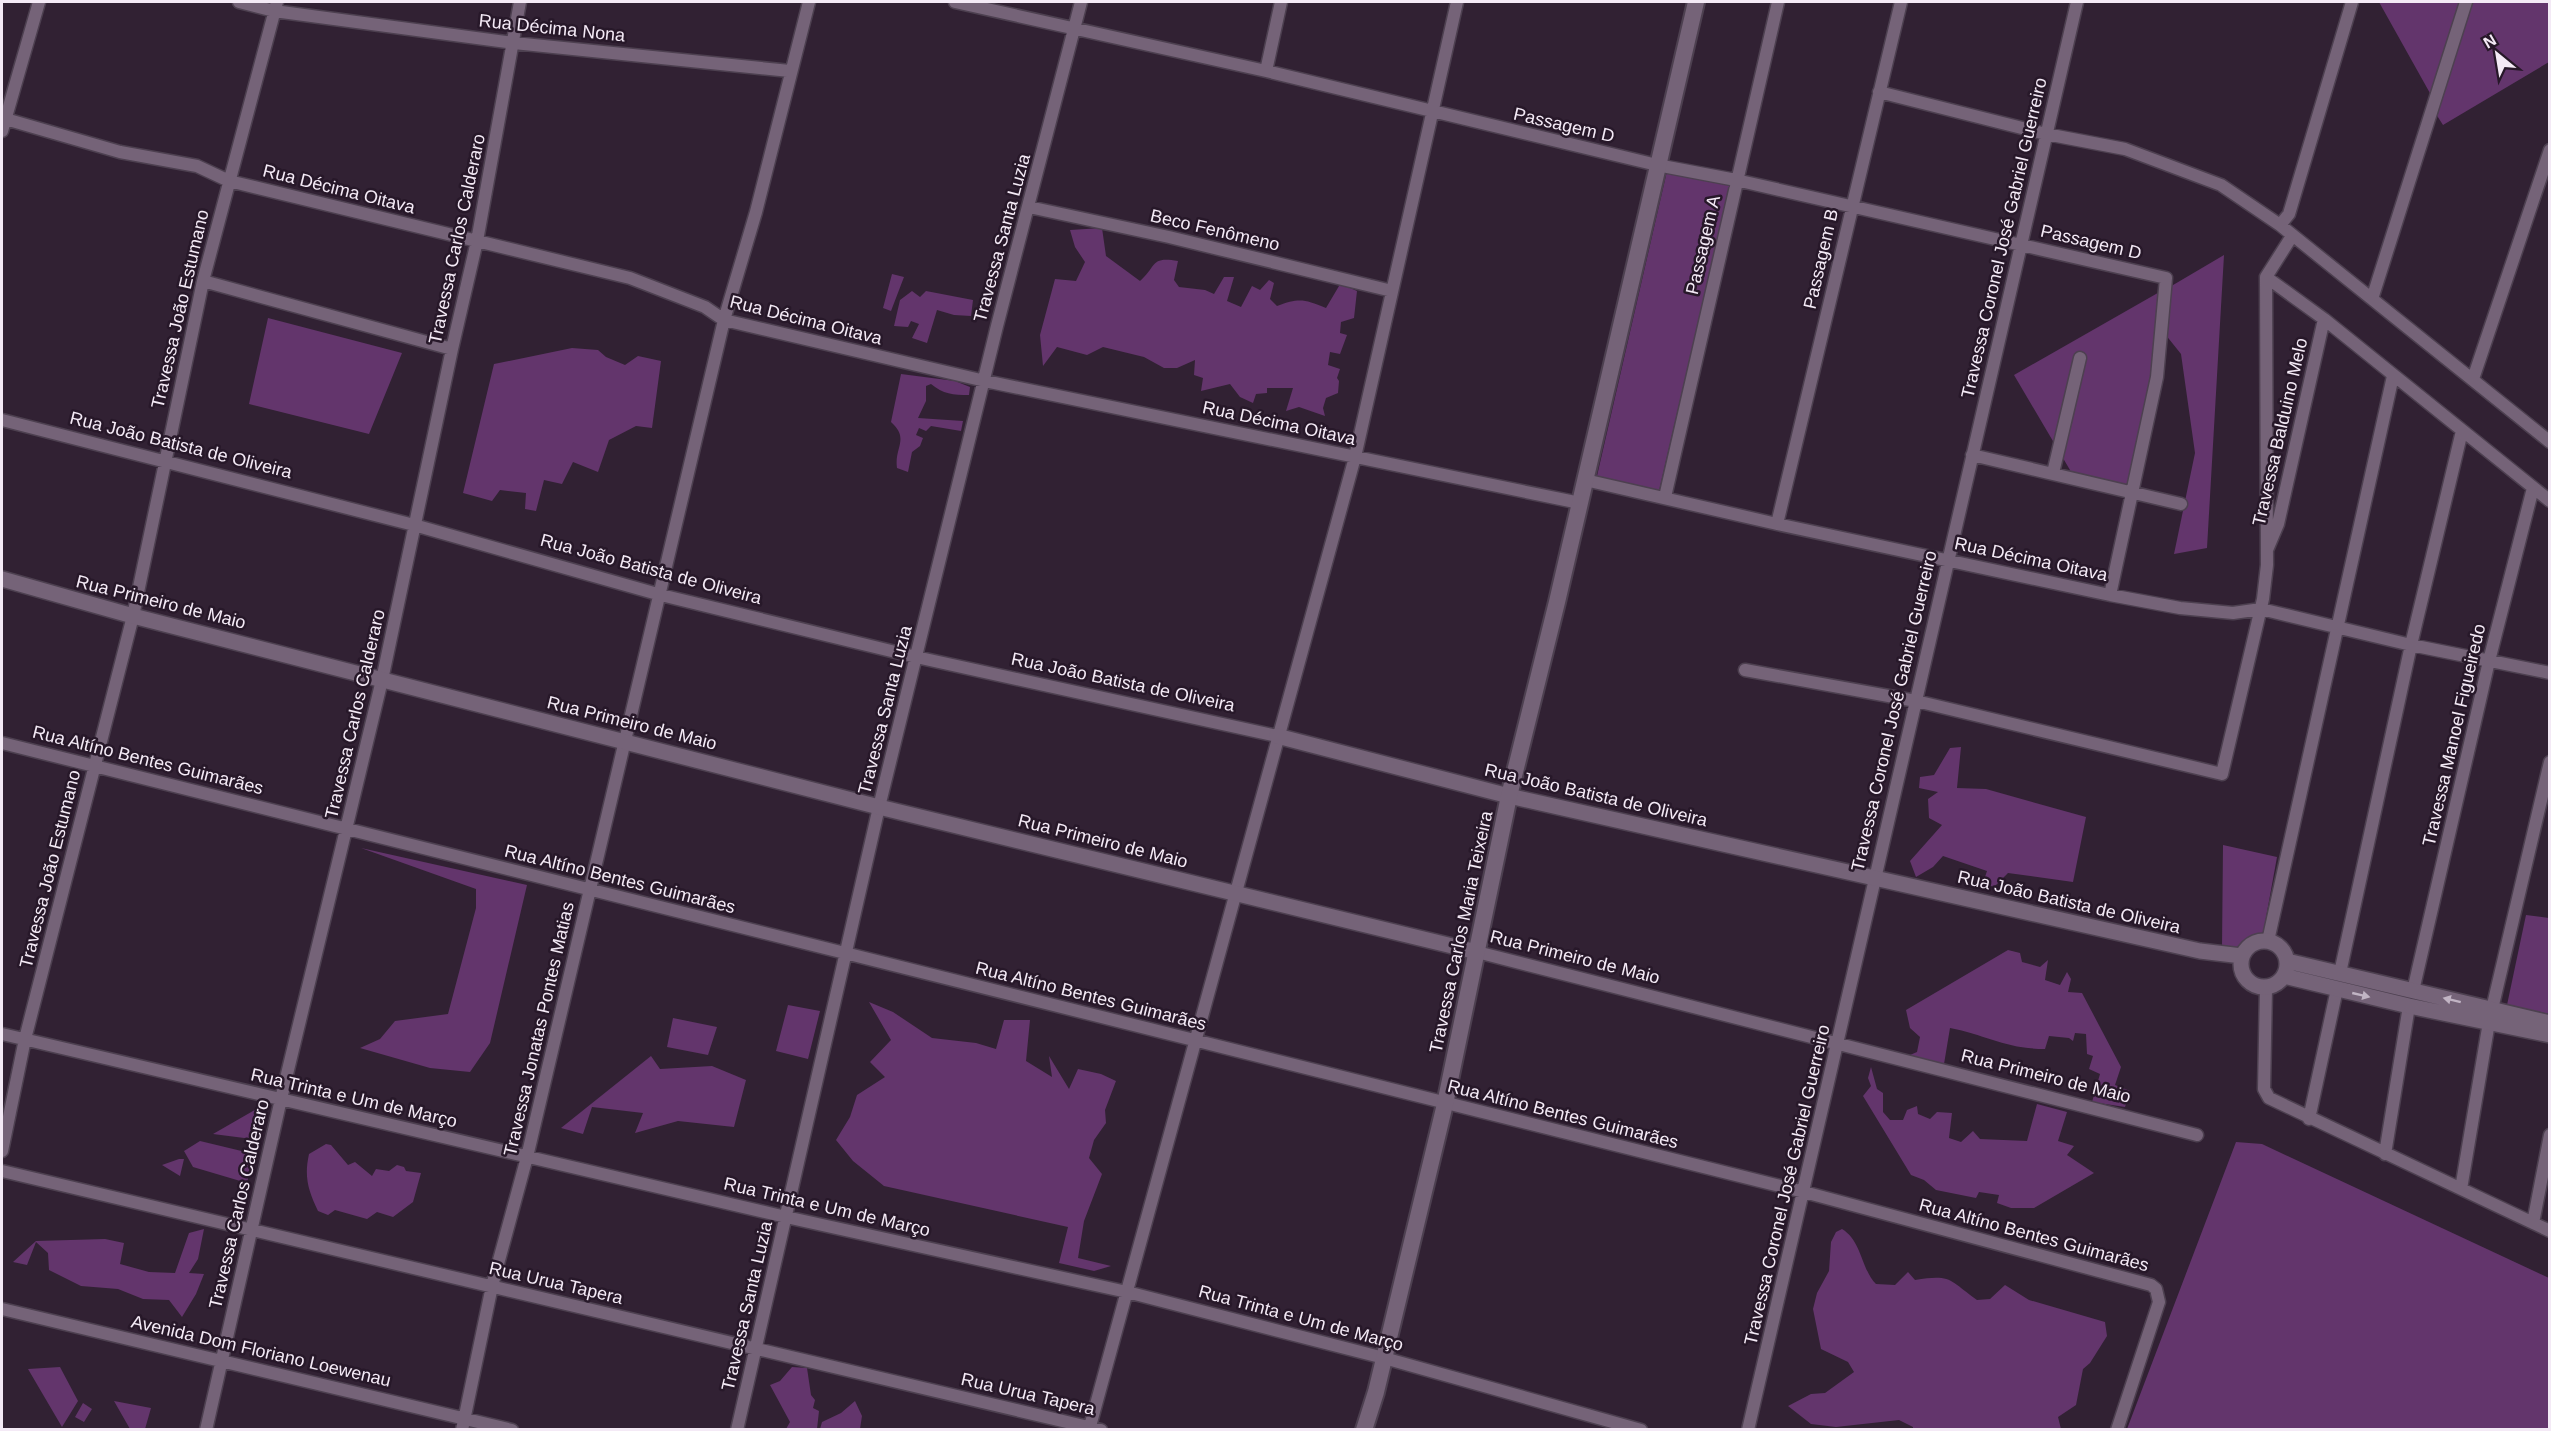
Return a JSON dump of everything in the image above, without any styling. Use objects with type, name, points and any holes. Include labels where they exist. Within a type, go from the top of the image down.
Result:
[{"type":"main road","name":"Travessa Carlos Maria Teixeira","points":[[1370,1430],[1376,1392],[1445,1104],[1509,796],[1580,503],[1696,2]]},
{"type":"main road","name":"Travessa Carlos Maria Teixeira","points":[[1364,1430],[1376,1392]]},
{"type":"street","points":[[3,123],[39,2]]},
{"type":"street","name":"Rua Décima Nona","points":[[239,2],[514,43],[790,71]]},
{"type":"street","name":"Travessa Carlos Calderaro","points":[[206,1430],[280,1099],[382,680],[477,241],[520,2]]},
{"type":"street","points":[[724,321],[756,212],[809,2]]},
{"type":"street","name":"Passagem D","points":[[955,2],[1266,71],[1432,113],[1657,165],[1736,180],[2166,278],[2157,377],[2131,491]]},
{"type":"street","name":"Travessa Santa Luzia","points":[[737,1430],[879,807],[1081,2]]},
{"type":"street","points":[[1266,71],[1281,2]]},
{"type":"street","points":[[1093,1429],[1234,893],[1355,457],[1457,2]]},
{"type":"street","name":"Passagem A","points":[[1665,498],[1778,2]]},
{"type":"street","name":"Passagem B","points":[[1777,524],[1901,2]]},
{"type":"street","name":"Travessa Coronel José Gabriel Guerreiro","points":[[1748,1430],[1839,1043],[1947,559],[2078,2]]},
{"type":"street","points":[[2280,225],[2289,214],[2352,2]]},
{"type":"street","points":[[2372,299],[2466,2]]},
{"type":"street","name":"Travessa João Estumano","points":[[2,1150],[25,1040],[133,616],[203,281],[275,6]]},
{"type":"street","points":[[1879,92],[2046,134],[2125,149],[2222,184],[2280,225],[2550,442]]},
{"type":"street","name":"Rua Décima Oitava","points":[[3,123],[120,152],[171,159],[197,166],[229,181],[630,278],[705,307],[724,321],[985,381],[1580,503]]},
{"type":"street","points":[[2474,379],[2550,150]]},
{"type":"street","name":"Beco Fenômeno","points":[[1029,207],[1169,237],[1392,291]]},
{"type":"street","points":[[1745,670],[1916,701],[2222,774],[2261,609],[2267,565],[2266,277],[2292,236]]},
{"type":"street","points":[[2266,277],[2324,319],[2550,501]]},
{"type":"street","points":[[203,281],[452,349]]},
{"type":"street","name":"Travessa Balduino Melo","points":[[2266,551],[2278,524],[2324,319]]},
{"type":"street","name":"Travessa Jonatas Pontes Matias","points":[[464,1424],[492,1286],[527,1156],[724,321]]},
{"type":"street","points":[[2053,473],[2080,358]]},
{"type":"street","points":[[2268,941],[2393,375]]},
{"type":"street","name":"Rua João Batista de Oliveira","points":[[2,420],[414,525],[661,595],[916,657],[1277,736],[1509,796],[2200,951],[2242,956]]},
{"type":"street","points":[[2340,973],[2411,645],[2462,431]]},
{"type":"street","points":[[1972,455],[2181,504]]},
{"type":"street","name":"Rua Décima Oitava","points":[[1585,480],[1777,524],[2110,595],[2180,608],[2233,613],[2261,609]]},
{"type":"street","name":"Travessa Manoel Figueiredo","points":[[2385,1154],[2411,998],[2489,661],[2533,488]]},
{"type":"street","points":[[2110,595],[2131,491]]},
{"type":"street","name":"Rua Primeiro de Maio","points":[[2,579],[133,616],[879,807],[1477,952],[2197,1135]]},
{"type":"street","points":[[2261,609],[2411,645],[2550,674]]},
{"type":"street","name":"Rua Altíno Bentes Guimarães","points":[[2,743],[348,827],[846,955],[1804,1192],[2151,1285],[2156,1289],[2159,1302],[2117,1430]]},
{"type":"street","points":[[2461,1189],[2490,1016],[2550,762]]},
{"type":"street","points":[[2268,941],[2281,948],[2286,968],[2280,981],[2266,988],[2251,984],[2245,979],[2240,964],[2242,956],[2252,944],[2268,941]]},
{"type":"street","points":[[2286,968],[2340,973],[2411,998]]},
{"type":"street","points":[[2286,968],[2337,989],[2411,998],[2490,1016],[2550,1035]]},
{"type":"street","points":[[2266,988],[2265,1094],[2309,1119],[2550,1231]]},
{"type":"street","points":[[2309,1119],[2337,989]]},
{"type":"street","points":[[2490,1016],[2550,1023]]},
{"type":"street","name":"Rua Trinta e Um de Março","points":[[2,1034],[786,1217],[1128,1292],[1384,1358],[1641,1430]]},
{"type":"street","points":[[2533,1223],[2550,1136]]},
{"type":"street","name":"Rua Urua Tapera","points":[[2,1171],[252,1232],[492,1286],[1093,1429]]},
{"type":"street","name":"Avenida Dom Floriano Loewenau","points":[[2,1309],[222,1359],[464,1424],[512,1430]]},
{"type":"shaded area","points":[[2379,2],[2459,2],[2431,95]]},
{"type":"shaded area","points":[[2470,2],[2549,2],[2549,62],[2443,125],[2436,114]]},
{"type":"shaded area","points":[[1667,171],[1730,184],[1659,491],[1597,476]]},
{"type":"shaded area","points":[[1102,228],[1106,256],[1140,281],[1158,261],[1178,261],[1174,280],[1179,287],[1205,290],[1214,294],[1224,277],[1234,277],[1227,301],[1241,307],[1252,286],[1260,290],[1269,280],[1274,283],[1270,299],[1277,306],[1302,301],[1326,308],[1339,286],[1343,285],[1357,291],[1354,318],[1341,322],[1340,333],[1347,335],[1340,354],[1330,352],[1328,365],[1340,369],[1337,378],[1338,393],[1326,398],[1323,408],[1325,416],[1299,407],[1286,411],[1293,388],[1267,388],[1267,393],[1256,394],[1253,403],[1240,397],[1230,384],[1201,391],[1203,378],[1194,375],[1195,360],[1177,368],[1164,368],[1144,357],[1103,347],[1087,355],[1057,347],[1043,366],[1040,335],[1055,279],[1076,281],[1085,262],[1075,247],[1070,230]]},
{"type":"shaded area","points":[[2224,255],[2207,548],[2174,554],[2195,453],[2181,354],[2161,329],[2168,288]]},
{"type":"shaded area","points":[[892,274],[904,277],[891,311],[883,308]]},
{"type":"shaded area","points":[[2163,290],[2156,381],[2131,491],[2070,477],[2070,470],[2014,375]]},
{"type":"shaded area","points":[[912,291],[920,297],[926,291],[973,300],[971,316],[954,315],[937,310],[927,343],[912,338],[919,324],[911,321],[908,327],[894,326],[900,300]]},
{"type":"shaded area","points":[[268,318],[402,353],[369,434],[249,404]]},
{"type":"shaded area","points":[[572,348],[598,350],[606,357],[625,365],[638,356],[661,361],[652,428],[636,426],[609,440],[598,472],[573,462],[562,484],[544,480],[536,511],[525,509],[526,493],[500,490],[492,501],[463,493],[494,364]]},
{"type":"shaded area","points":[[901,374],[955,381],[970,387],[969,395],[963,395],[944,392],[931,384],[926,386],[926,401],[918,418],[963,421],[961,431],[931,426],[926,431],[919,428],[916,435],[923,438],[920,446],[912,452],[908,472],[897,468],[900,433],[891,422]]},
{"type":"shaded area","points":[[1961,747],[1957,788],[1986,789],[2086,817],[2073,882],[2008,873],[1994,887],[1983,883],[1987,871],[1943,856],[1933,867],[1916,877],[1910,861],[1942,825],[1929,818],[1928,799],[1938,792],[1919,788],[1920,777],[1934,775],[1950,748]]},
{"type":"shaded area","points":[[2223,845],[2277,857],[2263,934],[2248,939],[2236,949],[2222,947]]},
{"type":"shaded area","points":[[361,848],[527,885],[490,1043],[470,1072],[430,1068],[360,1048],[380,1039],[395,1021],[448,1014],[476,908],[476,889]]},
{"type":"shaded area","points":[[2526,915],[2549,918],[2549,1014],[2507,1005]]},
{"type":"shaded area","points":[[2008,950],[2020,953],[2022,962],[2040,967],[2048,960],[2045,980],[2060,985],[2067,972],[2071,979],[2068,992],[2082,993],[2121,1067],[2115,1085],[2130,1091],[2125,1107],[2092,1102],[2100,1074],[2089,1069],[2093,1056],[2087,1054],[2086,1034],[2075,1033],[2073,1041],[2069,1038],[2049,1036],[2045,1049],[2019,1047],[1950,1028],[1944,1064],[1910,1055],[1917,1052],[1920,1037],[1910,1028],[1906,1010]]},
{"type":"shaded area","points":[[869,1002],[893,1012],[932,1038],[976,1043],[996,1049],[1004,1020],[1030,1020],[1026,1061],[1052,1077],[1049,1056],[1069,1089],[1078,1069],[1101,1074],[1116,1081],[1105,1110],[1106,1123],[1094,1140],[1089,1158],[1102,1174],[1084,1221],[1078,1258],[1111,1266],[1094,1271],[1059,1263],[1068,1227],[884,1186],[853,1161],[836,1140],[850,1117],[857,1095],[885,1077],[870,1062],[891,1040]]},
{"type":"shaded area","points":[[788,1005],[820,1011],[808,1059],[776,1051]]},
{"type":"shaded area","points":[[673,1018],[717,1027],[708,1055],[667,1047]]},
{"type":"shaded area","points":[[651,1056],[660,1069],[712,1066],[746,1080],[734,1127],[678,1121],[635,1133],[643,1113],[592,1107],[583,1134],[561,1128]]},
{"type":"shaded area","points":[[1871,1067],[1877,1089],[1883,1093],[1883,1112],[1890,1120],[1903,1120],[1907,1110],[1917,1106],[1918,1114],[1930,1119],[1937,1112],[1952,1113],[1949,1138],[1961,1142],[1973,1131],[1980,1139],[2027,1141],[2037,1104],[2067,1112],[2058,1141],[2074,1146],[2067,1155],[2094,1173],[2034,1208],[2011,1208],[1997,1203],[1999,1195],[1979,1192],[1976,1198],[1936,1190],[1924,1180],[1911,1175],[1863,1096],[1871,1086],[1868,1078]]},
{"type":"shaded area","points":[[267,1103],[259,1140],[213,1134]]},
{"type":"shaded area","points":[[200,1141],[254,1154],[247,1183],[193,1167],[184,1151]]},
{"type":"shaded area","points":[[2236,1142],[2262,1144],[2549,1278],[2549,1429],[2127,1429]]},
{"type":"shaded area","points":[[326,1144],[331,1145],[348,1165],[355,1162],[372,1176],[376,1169],[389,1171],[397,1165],[404,1167],[406,1171],[421,1173],[413,1202],[393,1217],[377,1212],[367,1219],[335,1210],[328,1215],[318,1211],[308,1183],[307,1170],[309,1154]]},
{"type":"shaded area","points":[[184,1159],[180,1176],[162,1165]]},
{"type":"shaded area","points":[[204,1229],[198,1259],[189,1273],[204,1274],[196,1294],[182,1317],[169,1300],[143,1299],[118,1289],[81,1286],[49,1270],[48,1253],[36,1242],[27,1265],[13,1262],[36,1241],[105,1239],[124,1243],[120,1264],[149,1272],[175,1273],[189,1233]]},
{"type":"shaded area","points":[[1842,1229],[1854,1241],[1867,1271],[1876,1284],[1895,1285],[1908,1272],[1915,1280],[1943,1278],[1949,1280],[1977,1300],[1990,1299],[2005,1285],[2029,1300],[2105,1322],[2107,1336],[2090,1363],[2083,1369],[2076,1405],[2058,1417],[2061,1429],[1913,1429],[1899,1420],[1836,1427],[1811,1424],[1788,1406],[1811,1394],[1825,1393],[1854,1372],[1848,1362],[1821,1349],[1813,1309],[1817,1293],[1829,1271],[1831,1242],[1836,1232]]},
{"type":"shaded area","points":[[60,1367],[78,1401],[62,1427],[28,1369]]},
{"type":"shaded area","points":[[792,1367],[807,1368],[811,1395],[815,1400],[813,1408],[819,1411],[817,1429],[786,1429],[790,1422],[770,1385],[780,1381]]},
{"type":"shaded area","points":[[114,1401],[151,1408],[145,1429],[130,1429]]},
{"type":"shaded area","points":[[855,1401],[862,1416],[860,1429],[820,1429],[822,1422],[841,1413]]},
{"type":"shaded area","points":[[83,1403],[92,1409],[84,1422],[75,1417]]}]
